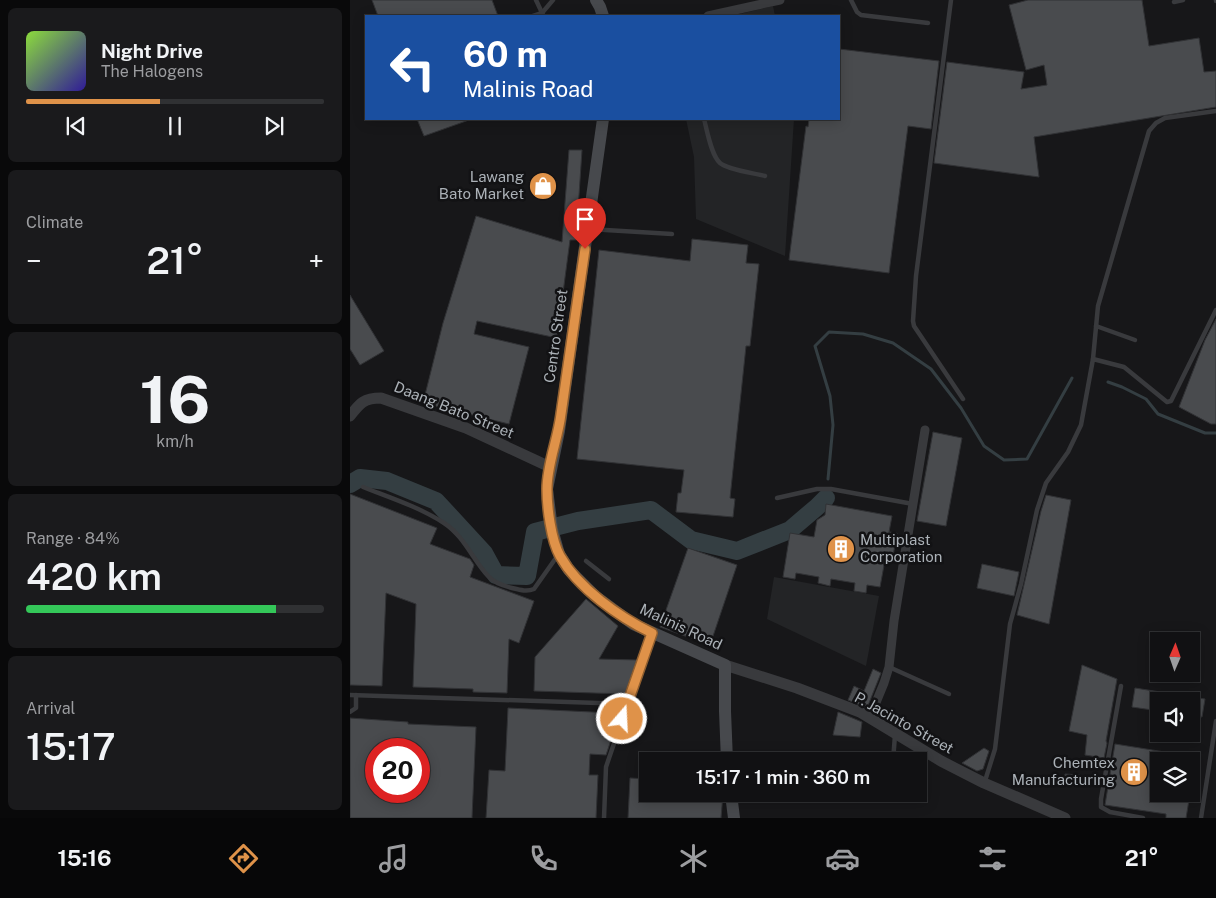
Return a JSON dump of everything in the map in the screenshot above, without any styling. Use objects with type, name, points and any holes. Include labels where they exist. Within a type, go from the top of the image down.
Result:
[{"type":"main road","points":[[596,0],[602,15]]},
{"type":"main road","name":"Centro Street","points":[[550,467],[559,431],[603,120]]},
{"type":"main road","name":"Malinis Road","points":[[550,467],[547,489],[551,524],[559,554],[569,570],[596,596],[633,624],[725,665]]},
{"type":"main road","points":[[725,665],[727,752]]},
{"type":"main road","points":[[732,802],[734,818]]},
{"type":"street","points":[[712,15],[780,0]]},
{"type":"street","name":"Daang Bato Street","points":[[350,416],[360,404],[370,398],[381,398],[466,428],[550,467]]},
{"type":"street","points":[[870,718],[889,667],[894,622],[925,430]]},
{"type":"street","name":"P. Jacinto Street","points":[[725,665],[797,688],[860,712],[941,761],[984,783],[1065,818]]},
{"type":"lane","points":[[536,0],[543,15]]},
{"type":"lane","points":[[543,15],[553,0]]},
{"type":"lane","points":[[851,0],[857,12],[861,15],[928,23]]},
{"type":"lane","points":[[950,0],[913,321],[914,326],[962,399]]},
{"type":"lane","points":[[1174,2],[1183,0]]},
{"type":"lane","points":[[984,783],[995,750],[1010,624],[1037,510],[1046,483],[1068,452],[1081,425],[1094,359],[1098,306],[1149,131],[1156,123],[1165,118],[1216,111]]},
{"type":"lane","points":[[704,120],[714,154],[720,163],[728,167],[765,176]]},
{"type":"lane","points":[[588,229],[672,234]]},
{"type":"lane","points":[[1094,359],[1124,367],[1167,402],[1171,402],[1216,310]]},
{"type":"lane","points":[[1096,326],[1135,340]]},
{"type":"lane","points":[[363,488],[420,509],[447,525],[470,549],[489,577],[500,585],[522,591],[534,589],[559,554]]},
{"type":"lane","points":[[777,498],[817,489],[831,489],[913,504]]},
{"type":"lane","points":[[586,561],[609,579]]},
{"type":"lane","points":[[604,818],[606,767],[652,633]]},
{"type":"lane","points":[[889,667],[949,694]]},
{"type":"lane","points":[[1122,686],[1101,807],[1127,817],[1143,818]]},
{"type":"lane","points":[[350,712],[356,708],[353,695],[628,704]]},
{"type":"lane","points":[[1201,818],[1216,722]]},
{"type":"lane","points":[[894,752],[895,733]]},
{"type":"shaded area","points":[[773,6],[775,15],[735,15]]},
{"type":"shaded area","points":[[686,120],[794,120],[785,256],[696,219],[694,157]]},
{"type":"shaded area","name":"Multiplast Corporation","points":[[774,577],[879,596],[866,666],[767,619]]},
{"type":"building","points":[[372,0],[492,0],[498,15],[378,15]]},
{"type":"building","points":[[1028,0],[1142,0],[1149,46],[1199,38],[1204,72],[1216,71],[1216,107],[1034,137],[1039,177],[934,163],[947,62],[1024,72],[1021,89],[1047,85],[1044,65],[1026,70],[1009,5]]},
{"type":"building","points":[[840,49],[939,61],[931,129],[908,126],[889,273],[789,260],[806,126],[808,127],[809,120],[840,120]]},
{"type":"building","points":[[417,120],[469,120],[424,136]]},
{"type":"building","points":[[569,150],[582,150],[576,240],[570,240],[557,338],[477,321],[474,334],[529,347],[509,424],[423,403],[443,323],[476,216],[562,242]]},
{"type":"building","points":[[692,239],[748,245],[746,263],[759,264],[750,346],[746,346],[730,498],[735,499],[733,517],[676,512],[678,493],[681,493],[684,470],[577,459],[599,250],[690,261]]},
{"type":"building","points":[[350,295],[384,351],[360,365],[350,349]]},
{"type":"building","points":[[1216,319],[1216,424],[1211,424],[1179,407],[1205,340]]},
{"type":"building","points":[[933,432],[962,438],[946,526],[917,521]]},
{"type":"building","points":[[350,494],[437,528],[430,544],[470,559],[474,565],[470,577],[534,601],[519,643],[509,639],[507,693],[473,692],[473,689],[413,687],[416,604],[386,593],[382,686],[350,685]]},
{"type":"building","points":[[1046,495],[1071,500],[1049,624],[1017,615]]},
{"type":"building","name":"Multiplast Corporation","points":[[826,504],[892,516],[889,532],[897,533],[892,562],[885,560],[880,587],[867,585],[866,593],[854,591],[855,583],[831,579],[830,586],[818,583],[819,577],[796,573],[795,579],[783,577],[790,533],[814,537],[817,520],[825,515]]},
{"type":"building","points":[[688,548],[737,565],[710,645],[660,627]]},
{"type":"building","points":[[982,564],[1019,572],[1014,596],[977,588]]},
{"type":"building","points":[[586,599],[618,626],[599,659],[637,660],[625,694],[534,691],[535,657]]},
{"type":"building","points":[[1082,665],[1117,679],[1104,758],[1085,755],[1087,735],[1069,731]]},
{"type":"building","points":[[873,669],[881,673],[867,708],[848,700],[854,686],[864,691]]},
{"type":"building","points":[[1135,688],[1160,692],[1150,692],[1150,710],[1132,707]]},
{"type":"building","points":[[1200,698],[1205,699],[1202,717],[1200,717]]},
{"type":"building","points":[[508,708],[613,713],[612,737],[606,755],[590,754],[589,775],[598,775],[596,818],[486,818],[489,770],[505,771]]},
{"type":"building","points":[[838,712],[862,722],[860,737],[833,735]]},
{"type":"building","points":[[350,718],[408,722],[408,724],[476,727],[472,818],[350,818]]},
{"type":"building","name":"Chemtex Manufacturing","points":[[1115,744],[1165,752],[1150,752],[1150,802],[1189,802],[1186,818],[1166,818],[1166,814],[1105,805]]},
{"type":"building","points":[[984,748],[989,751],[983,769],[977,771],[962,763]]},
{"type":"building","points":[[1065,774],[1080,775],[1079,786],[1064,785]]},
{"type":"building","points":[[630,778],[639,778],[639,802],[722,802],[721,818],[628,818]]},
{"type":"waterway","points":[[828,479],[833,425],[830,396],[815,346],[829,332],[863,334],[893,343],[931,369],[961,408],[984,446],[1004,460],[1027,459],[1072,378]]},
{"type":"waterway","points":[[1108,382],[1146,399],[1158,414],[1205,433],[1216,433]]},
{"type":"waterway","points":[[350,484],[360,478],[387,481],[436,501],[484,553],[496,575],[527,576],[535,532],[578,521],[651,510],[691,540],[737,551],[790,530],[826,498]]},
{"type":"place","name":"Lawang Bato Market","points":[[543,186]]},
{"type":"place","name":"Multiplast Corporation","points":[[841,549]]},
{"type":"place","name":"Chemtex Manufacturing","points":[[1134,772]]},
{"type":"route","points":[[585,249],[559,431],[550,467],[547,489],[552,529],[559,554],[569,570],[596,596],[633,624],[652,633],[622,719]]}]
